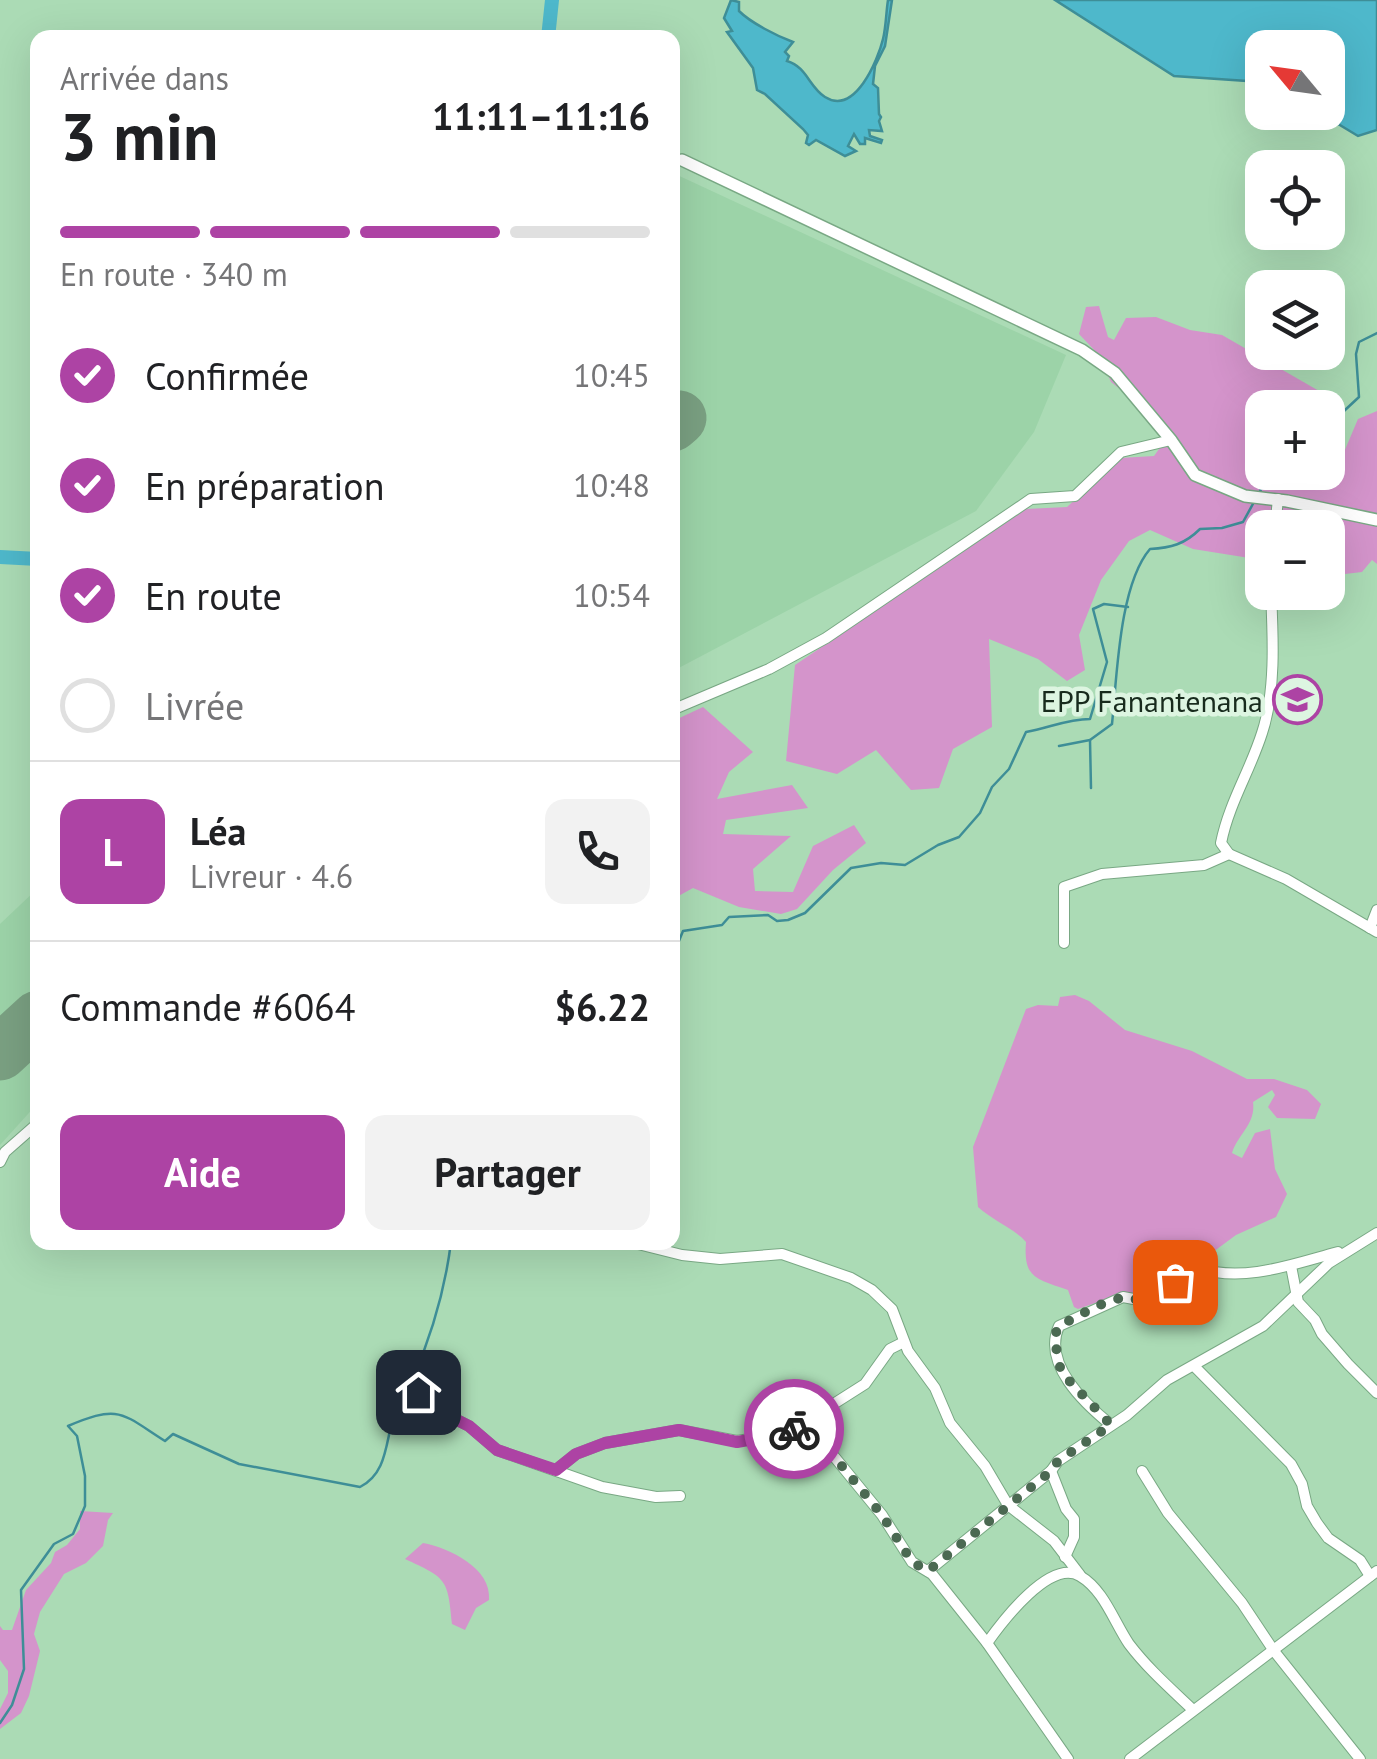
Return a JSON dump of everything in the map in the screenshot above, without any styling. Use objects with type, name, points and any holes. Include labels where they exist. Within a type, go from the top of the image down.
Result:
[{"type":"street","points":[[680,158],[1082,350],[1115,373],[1195,475],[1244,496],[1377,520]]},
{"type":"street","points":[[680,707],[769,669],[826,638],[1031,499],[1076,496],[1120,452],[1171,440]]},
{"type":"street","points":[[1273,500],[1274,510]]},
{"type":"street","points":[[1270,610],[1270,682],[1264,730],[1226,817],[1221,842],[1229,854],[1286,879],[1373,930],[1377,910]]},
{"type":"street","points":[[1064,943],[1064,887],[1102,874],[1204,864],[1229,854]]},
{"type":"street","points":[[0,1162],[5,1152],[30,1130]]},
{"type":"street","points":[[928,1571],[1051,1471],[1058,1461],[1168,1380],[1263,1326],[1294,1294],[1348,1250],[1377,1233]]},
{"type":"street","points":[[662,1250],[720,1259],[782,1254],[836,1272],[872,1290],[892,1310],[904,1342],[935,1388],[950,1423],[985,1466],[1008,1505],[1054,1540],[1102,1599],[1128,1642],[1193,1710]]},
{"type":"street","points":[[1111,1425],[1061,1372],[1054,1337],[1059,1326],[1123,1297],[1139,1300],[1198,1268],[1223,1275],[1291,1266],[1348,1250]]},
{"type":"street","points":[[1291,1266],[1294,1294],[1316,1320],[1322,1334],[1377,1393]]},
{"type":"street","points":[[556,1470],[576,1454],[605,1443],[679,1430],[737,1442],[788,1433],[865,1384],[890,1349],[904,1342]]},
{"type":"street","points":[[1130,1759],[1374,1574],[1328,1538],[1307,1506],[1302,1484],[1291,1464],[1194,1366]]},
{"type":"street","points":[[418,1392],[497,1450],[602,1487],[656,1497],[680,1496]]},
{"type":"street","points":[[805,1421],[882,1515],[912,1562],[928,1571],[987,1643],[1068,1759]]},
{"type":"street","points":[[1051,1471],[1066,1510],[1074,1519],[1074,1537],[1065,1557]]},
{"type":"street","points":[[1142,1471],[1158,1499],[1360,1759]]},
{"type":"street","points":[[987,1643],[1045,1580],[1067,1572],[1080,1575]]},
{"type":"shaded area","points":[[680,176],[1066,355],[1034,432],[976,511],[680,667]]},
{"type":"shaded area","points":[[1099,306],[1108,337],[1114,340],[1126,318],[1156,317],[1190,330],[1222,335],[1245,348],[1245,370],[1283,370],[1317,390],[1245,390],[1245,490],[1345,490],[1345,450],[1358,419],[1377,411],[1377,564],[1372,560],[1362,572],[1345,574],[1345,510],[1245,510],[1245,557],[1193,549],[1150,530],[1129,541],[1101,580],[1079,635],[1085,670],[1067,681],[1038,659],[989,639],[992,727],[953,749],[939,788],[911,790],[876,750],[837,774],[786,761],[795,665],[1026,509],[1067,507],[1120,458],[1154,456],[1172,431],[1111,382],[1099,355],[1079,334],[1086,307]]},
{"type":"shaded area","points":[[703,707],[753,752],[729,772],[717,799],[792,785],[808,808],[726,820],[723,834],[791,836],[753,869],[755,891],[793,892],[813,846],[854,825],[866,843],[833,870],[797,909],[781,914],[739,907],[693,888],[680,895],[680,718]]},
{"type":"shaded area","points":[[30,896],[30,1112],[0,1145],[0,924]]},
{"type":"shaded area","points":[[1075,995],[1089,1001],[1125,1030],[1192,1051],[1247,1079],[1274,1079],[1307,1090],[1321,1104],[1315,1119],[1277,1118],[1268,1107],[1275,1095],[1272,1090],[1253,1102],[1252,1117],[1232,1153],[1242,1158],[1255,1133],[1270,1129],[1275,1169],[1287,1194],[1276,1217],[1236,1235],[1194,1266],[1138,1296],[1124,1293],[1078,1309],[1068,1290],[1040,1280],[1030,1271],[1026,1242],[978,1207],[973,1147],[1026,1009],[1058,1006],[1060,997]]},
{"type":"shaded area","points":[[80,1511],[113,1513],[103,1546],[86,1563],[64,1574],[40,1612],[34,1634],[40,1651],[29,1696],[21,1713],[0,1729],[0,1709],[8,1693],[8,1671],[0,1660],[0,1626],[12,1630],[26,1590],[51,1563],[55,1552],[80,1529]]},
{"type":"shaded area","points":[[423,1543],[467,1561],[484,1578],[489,1600],[476,1608],[465,1630],[452,1624],[449,1597],[442,1581],[405,1559]]},
{"type":"water","points":[[731,0],[739,2],[739,11],[750,20],[793,42],[785,52],[789,56],[787,61],[799,68],[820,93],[836,101],[855,93],[870,72],[883,39],[888,0],[892,0],[885,46],[875,66],[873,84],[878,88],[882,131],[869,130],[870,136],[882,140],[881,143],[865,138],[865,144],[860,144],[854,134],[848,146],[856,151],[845,156],[816,140],[806,143],[808,135],[803,129],[757,90],[753,68],[727,32],[732,31],[724,18]]},
{"type":"water","points":[[1055,0],[1377,0],[1377,130],[1358,136],[1345,128],[1345,30],[1245,30],[1245,81],[1174,76]]},
{"type":"waterway","points":[[549,30],[552,0]]},
{"type":"waterway","points":[[1345,410],[1359,397],[1359,342],[1377,333]]},
{"type":"waterway","points":[[1059,746],[1090,740],[1112,724],[1126,608],[1140,565],[1150,549],[1177,544],[1200,529],[1243,522],[1254,502]]},
{"type":"waterway","points":[[0,557],[30,559]]},
{"type":"waterway","points":[[680,938],[683,931],[722,925],[729,917],[768,915],[777,921],[788,920],[805,913],[851,868],[881,863],[905,865],[959,837],[980,813],[992,787],[1009,769],[1026,732],[1090,719],[1107,662],[1093,609],[1104,604],[1128,607]]},
{"type":"waterway","points":[[1090,740],[1091,788]]},
{"type":"waterway","points":[[0,1723],[12,1705],[24,1669],[21,1590],[54,1544],[73,1534],[85,1506],[85,1476],[77,1436],[68,1426],[99,1415],[120,1415],[165,1441],[173,1434],[239,1464],[360,1487],[376,1473],[385,1454],[395,1412],[426,1345],[449,1250]]},
{"type":"runway","points":[[0,1053],[30,1025]]},
{"type":"way so far","points":[[794,1429],[805,1421],[882,1515],[912,1562],[928,1571],[1051,1471],[1058,1461],[1111,1425],[1061,1372],[1054,1337],[1059,1326],[1097,1306],[1123,1297],[1139,1300],[1175,1282]]},
{"type":"place","name":"EPP Fanantenana","points":[[1298,700]]},
{"type":"route","points":[[418,1392],[497,1450],[556,1470],[576,1454],[605,1443],[679,1430],[737,1442],[794,1429]]}]
